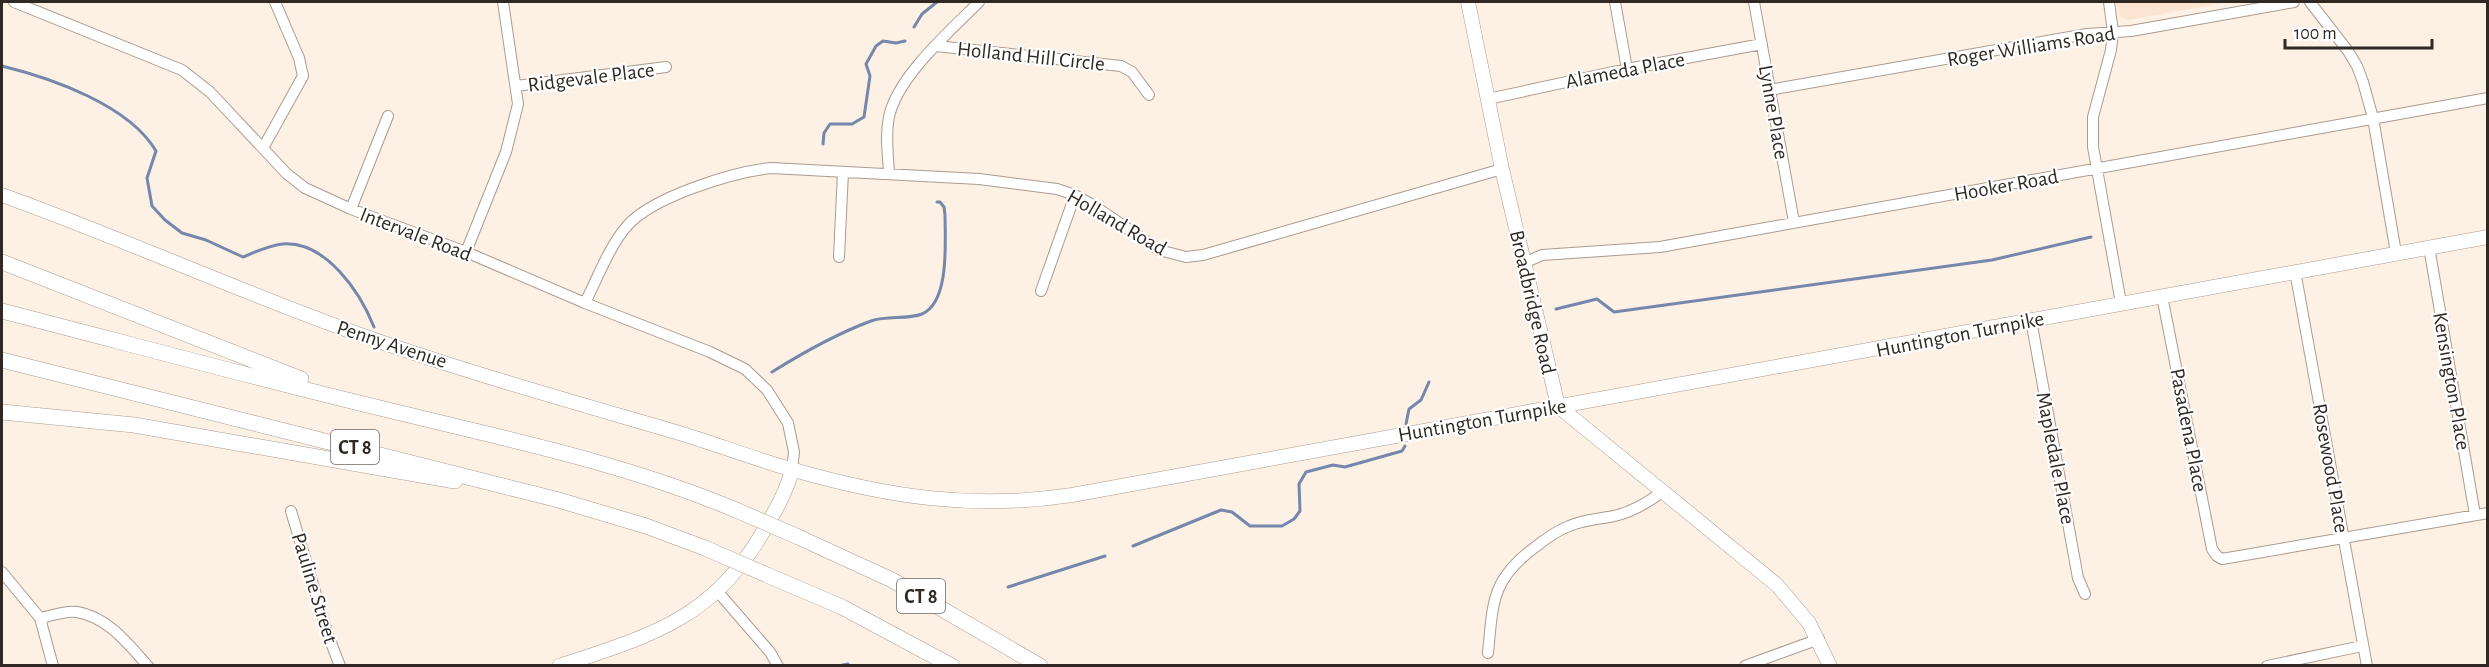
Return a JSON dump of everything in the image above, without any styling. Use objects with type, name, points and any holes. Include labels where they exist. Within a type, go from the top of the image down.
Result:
[{"type":"highway","points":[[2,262],[300,379],[345,391],[385,410]]},
{"type":"highway","name":"CT 8","points":[[2,311],[385,410],[579,456],[650,477],[736,510],[892,580],[1040,666]]},
{"type":"highway","name":"CT 8","points":[[2,360],[555,499],[646,526],[705,548],[842,607],[952,666]]},
{"type":"highway","points":[[2,402],[555,499]]},
{"type":"highway","points":[[2,412],[134,425]]},
{"type":"main road","name":"Broadbridge Road","points":[[1468,2],[1502,169],[1558,406]]},
{"type":"main road","name":"Penny Avenue","points":[[2,195],[360,335],[792,470]]},
{"type":"main road","name":"Huntington Turnpike","points":[[792,470],[869,490],[923,499],[969,503],[1022,501],[1081,494],[2487,237]]},
{"type":"main road","points":[[1558,406],[1777,585],[1802,612],[1819,639],[1830,666]]},
{"type":"main road","points":[[559,666],[662,630],[697,609],[718,592],[755,546],[782,501],[792,470]]},
{"type":"street","name":"Intervale Road","points":[[14,2],[182,70],[210,92],[296,182],[351,209],[466,252],[585,303],[710,352],[745,369],[758,380],[776,402],[788,423],[794,452],[792,470]]},
{"type":"street","points":[[263,148],[303,76],[299,58],[275,2]]},
{"type":"street","points":[[466,252],[506,152],[518,104],[503,2]]},
{"type":"street","points":[[889,173],[887,140],[889,116],[910,75],[980,2]]},
{"type":"street","points":[[1615,2],[1627,69]]},
{"type":"street","name":"Lynne Place","points":[[1754,2],[1794,222]]},
{"type":"street","points":[[2109,2],[2113,33],[2093,117],[2095,169],[2121,303]]},
{"type":"street","name":"Roger Williams Road","points":[[1769,90],[2087,34],[2131,31],[2294,2]]},
{"type":"street","points":[[2310,2],[2335,32],[2357,66],[2373,118],[2397,253]]},
{"type":"street","name":"Alameda Place","points":[[1488,99],[1627,69],[1762,44]]},
{"type":"street","name":"Holland Hill Circle","points":[[936,46],[1121,66],[1132,72],[1149,95]]},
{"type":"street","name":"Ridgevale Place","points":[[516,86],[666,67]]},
{"type":"street","name":"Hooker Road","points":[[1524,263],[1542,255],[1660,247],[2487,98]]},
{"type":"street","points":[[351,209],[388,116]]},
{"type":"street","name":"Holland Road","points":[[585,303],[627,225],[660,201],[754,170],[771,168],[889,173],[1042,186],[1075,195],[1125,225],[1159,250],[1186,256],[1203,255],[1502,169]]},
{"type":"street","points":[[839,257],[843,172]]},
{"type":"street","points":[[1041,291],[1075,195]]},
{"type":"street","name":"Kensington Place","points":[[2429,247],[2475,515]]},
{"type":"street","name":"Rosewood Place","points":[[2295,271],[2367,666]]},
{"type":"street","name":"Pasadena Place","points":[[2162,296],[2212,549],[2217,556],[2222,559],[2344,539]]},
{"type":"street","name":"Mapledale Place","points":[[2031,320],[2078,578],[2085,594]]},
{"type":"street","points":[[1488,653],[1497,589],[1521,557],[1569,526],[1617,516],[1636,508],[1664,491]]},
{"type":"street","name":"Pauline Street","points":[[291,511],[328,635],[340,666]]},
{"type":"street","points":[[2344,539],[2487,513]]},
{"type":"street","points":[[2,572],[40,618],[53,666]]},
{"type":"street","points":[[718,592],[770,652],[778,666]]},
{"type":"street","points":[[40,618],[76,612],[91,616],[105,623],[123,638],[148,666]]},
{"type":"street","points":[[1745,666],[1819,639]]},
{"type":"street","points":[[2267,666],[2362,646]]},
{"type":"shaded area","points":[[2116,2],[2229,2],[2128,20],[2120,16]]},
{"type":"waterway","points":[[914,27],[922,14],[937,2]]},
{"type":"waterway","points":[[823,144],[824,133],[830,124],[852,124],[864,117],[870,76],[866,64],[876,46],[883,41],[896,43],[905,41]]},
{"type":"waterway","points":[[2,66],[43,78],[87,96],[108,107],[144,135],[156,151],[147,178],[152,206],[182,233],[206,240],[243,257],[283,244],[299,245],[313,251],[339,271],[360,299],[374,327]]},
{"type":"waterway","points":[[772,372],[820,344],[858,326],[877,319],[916,316],[931,307],[942,284],[945,255],[944,207],[937,202]]},
{"type":"waterway","points":[[1556,309],[1597,299],[1614,312],[1992,260],[2091,237]]},
{"type":"waterway","points":[[1406,424],[1409,409],[1421,400],[1429,382]]},
{"type":"waterway","points":[[1133,546],[1221,510],[1232,512],[1250,526],[1282,526],[1294,519],[1300,511],[1299,484],[1306,472],[1333,465],[1345,467],[1402,451],[1405,446]]},
{"type":"waterway","points":[[1008,587],[1105,556]]},
{"type":"waterway","points":[[838,666],[848,664]]}]
